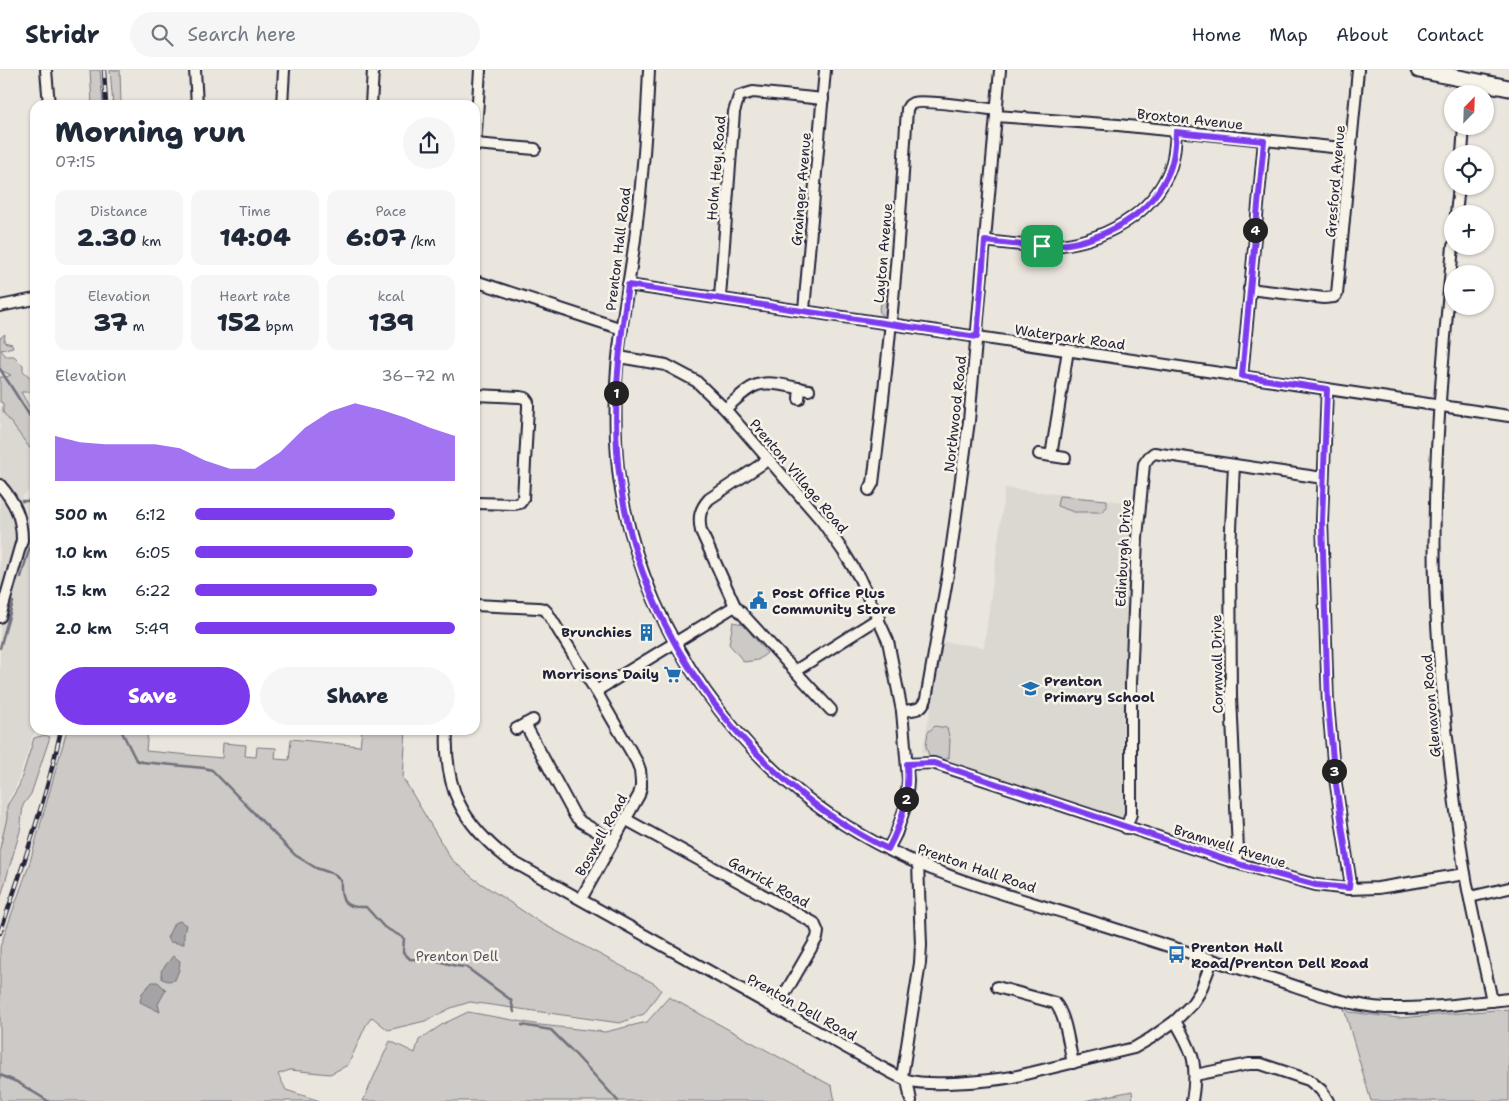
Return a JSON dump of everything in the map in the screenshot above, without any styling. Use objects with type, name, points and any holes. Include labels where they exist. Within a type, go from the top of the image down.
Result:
[{"type":"highway","points":[[1419,70],[1462,85]]},
{"type":"highway","points":[[1494,88],[1509,88]]},
{"type":"street","points":[[46,70],[49,100]]},
{"type":"street","points":[[195,70],[197,100]]},
{"type":"street","points":[[282,100],[284,70]]},
{"type":"street","points":[[371,100],[373,70]]},
{"type":"street","points":[[478,100],[480,70]]},
{"type":"street","name":"Prenton Hall Road","points":[[650,70],[635,235],[616,382],[618,458],[627,516],[635,548],[653,598],[688,668],[722,716],[773,770],[844,825],[888,849],[938,872],[1347,1003],[1384,1008],[1449,1006],[1509,999]]},
{"type":"street","name":"Grainger Avenue","points":[[804,310],[825,70]]},
{"type":"street","name":"Northwood Road","points":[[902,711],[919,709],[923,706],[926,699],[948,574],[969,421],[1000,70]]},
{"type":"street","name":"Gresford Avenue","points":[[1249,289],[1324,298],[1334,297],[1337,294],[1358,70]]},
{"type":"street","name":"Holm Hey Road","points":[[720,297],[734,112],[739,96],[753,92],[823,99]]},
{"type":"street","name":"Layton Avenue","points":[[869,490],[874,478],[890,324],[903,189],[907,109],[914,102],[926,102],[997,113]]},
{"type":"street","name":"Broxton Avenue","points":[[997,113],[1351,149]]},
{"type":"street","points":[[985,241],[1042,246],[1064,245],[1082,242],[1113,229],[1131,218],[1156,194],[1167,176],[1172,162],[1176,132]]},
{"type":"street","points":[[1242,376],[1264,141]]},
{"type":"street","points":[[480,145],[535,149]]},
{"type":"street","name":"Glenavon Road","points":[[1452,255],[1438,405],[1435,487],[1436,592],[1444,710],[1466,874],[1492,1001]]},
{"type":"street","points":[[480,284],[622,329]]},
{"type":"street","name":"Waterpark Road","points":[[628,285],[720,297],[1509,416]]},
{"type":"street","points":[[0,306],[30,300]]},
{"type":"street","points":[[1051,456],[1068,350]]},
{"type":"street","name":"Prenton Village Road","points":[[619,357],[666,364],[696,381],[725,410],[821,520],[859,577],[888,641],[902,711],[908,780],[906,804],[896,834],[888,849]]},
{"type":"street","points":[[725,410],[752,388],[760,384],[802,392]]},
{"type":"street","points":[[1327,389],[1322,521],[1328,704],[1334,771],[1350,879],[1349,888]]},
{"type":"street","points":[[480,396],[525,398],[528,402],[523,499],[520,503],[515,504],[480,503]]},
{"type":"street","points":[[1039,454],[1065,458]]},
{"type":"street","name":"Edinburgh Drive","points":[[1126,828],[1132,814],[1131,683],[1137,538],[1144,464],[1154,454],[1323,478]]},
{"type":"street","points":[[768,460],[710,499],[703,506],[698,519],[701,531],[735,606],[831,710]]},
{"type":"street","name":"Cornwall Drive","points":[[1234,465],[1230,559],[1231,697],[1238,850],[1235,863]]},
{"type":"street","points":[[0,485],[11,498],[18,512],[22,528],[22,540],[0,617]]},
{"type":"street","name":"Boswell Road","points":[[480,605],[544,608],[596,691],[640,770],[641,787],[581,899]]},
{"type":"street","points":[[596,691],[735,606]]},
{"type":"street","points":[[794,671],[879,618]]},
{"type":"street","points":[[525,725],[575,816],[588,827],[613,841]]},
{"type":"street","name":"Prenton Dell Road","points":[[446,735],[447,767],[453,790],[475,830],[508,859],[905,1079],[923,1083],[996,1080],[1134,1048],[1175,1022],[1192,1004],[1200,992],[1212,961]]},
{"type":"street","name":"Bramwell Avenue","points":[[907,764],[934,763],[1235,863],[1316,885],[1378,888],[1466,874]]},
{"type":"street","name":"Garrick Road","points":[[625,819],[814,923],[818,932],[817,938],[776,1009]]},
{"type":"street","points":[[911,1101],[905,1079],[920,963],[918,863]]},
{"type":"street","points":[[1470,897],[1509,888]]},
{"type":"street","points":[[996,987],[1055,1003],[1063,1019],[1073,1063]]},
{"type":"street","points":[[1175,1022],[1193,1055],[1195,1075],[1192,1101]]},
{"type":"street","points":[[1195,1075],[1249,1064],[1261,1064],[1309,1080],[1321,1090],[1328,1101]]},
{"type":"shaded area","points":[[0,407],[30,445],[30,490],[22,497],[27,527],[30,528],[30,735],[33,735],[15,789],[8,800],[11,837],[0,859]]},
{"type":"shaded area","name":"Prenton Primary School","points":[[1005,488],[1133,503],[1123,732],[1124,814],[1120,818],[922,752],[944,642],[984,647]]},
{"type":"shaded area","points":[[180,921],[186,925],[184,944],[170,942],[167,938],[174,923]]},
{"type":"shaded area","points":[[173,956],[180,961],[175,980],[168,981],[162,979],[161,971]]},
{"type":"shaded area","points":[[152,982],[158,982],[166,990],[158,1004],[160,1012],[140,1002],[142,993]]},
{"type":"green space","points":[[90,70],[100,70],[103,100],[92,100]]},
{"type":"green space","points":[[110,70],[120,70],[121,100],[113,100]]},
{"type":"green space","points":[[890,282],[896,306],[883,317],[879,308],[887,293],[883,287]]},
{"type":"green space","points":[[5,334],[4,342],[12,344],[13,347],[1,350],[6,356],[14,356],[23,365],[23,371],[30,377],[30,392],[21,392],[30,408],[30,448],[3,412],[3,403],[0,402],[0,377],[11,375],[0,370],[0,338]]},
{"type":"green space","points":[[1059,496],[1107,500],[1107,507],[1101,512],[1074,512],[1057,506]]},
{"type":"green space","points":[[733,622],[743,624],[767,653],[758,660],[744,662],[729,644]]},
{"type":"green space","points":[[935,726],[947,728],[950,740],[949,758],[941,760],[929,756],[926,746],[928,732]]},
{"type":"green space","points":[[45,735],[50,737],[31,794],[23,805],[20,831],[0,900],[0,848],[7,818],[7,806],[19,786],[34,738]]},
{"type":"green space","name":"Prenton Dell","points":[[66,735],[148,735],[146,751],[222,758],[223,743],[246,745],[245,756],[256,757],[257,747],[276,748],[275,759],[289,760],[291,739],[360,746],[361,735],[406,735],[403,778],[451,859],[473,878],[541,923],[655,984],[661,990],[644,1014],[620,1023],[470,1002],[451,1008],[425,1021],[388,1030],[372,1017],[366,1025],[348,1065],[330,1074],[290,1070],[278,1074],[286,1090],[320,1101],[0,1101],[0,947],[29,865]]},
{"type":"green space","points":[[669,997],[832,1086],[835,1101],[363,1101],[390,1041],[415,1053],[419,1040],[443,1024],[468,1012],[540,1025],[605,1032],[647,1022]]},
{"type":"green space","points":[[1343,1005],[1349,1012],[1399,1018],[1509,1009],[1509,1101],[1371,1101]]},
{"type":"green space","points":[[1132,1091],[1133,1101],[1084,1101]]},
{"type":"waterway","points":[[0,369],[30,416]]},
{"type":"waterway","points":[[22,501],[30,501]]},
{"type":"waterway","points":[[21,577],[30,546]]},
{"type":"waterway","points":[[0,648],[13,602]]},
{"type":"waterway","points":[[124,735],[136,760],[212,770],[295,855],[316,868],[334,874],[341,881],[341,894],[348,905],[366,907],[384,927],[404,938],[403,952],[410,959],[435,960],[466,967],[511,1000],[514,1012]]},
{"type":"waterway","points":[[522,1025],[551,1030],[618,1101]]},
{"type":"waterway","points":[[0,1075],[17,1082],[48,1101]]},
{"type":"railway","points":[[104,70],[106,100]]},
{"type":"railway","points":[[0,933],[41,807],[60,735]]},
{"type":"place","name":"Post Office Plus Community Store","points":[[758,601]]},
{"type":"place","name":"Brunchies","points":[[646,632]]},
{"type":"place","name":"Morrisons Daily","points":[[673,674]]},
{"type":"place","name":"Prenton Primary School","points":[[1030,689]]},
{"type":"place","name":"Prenton Hall Road/Prenton Dell Road","points":[[1177,955]]},
{"type":"route","points":[[1176,132],[1264,141],[1242,376],[1327,389],[1322,521],[1328,704],[1334,771],[1350,879],[1349,888],[1316,885],[1242,865],[934,763],[926,762],[907,764],[906,804],[896,834],[888,849],[844,825],[773,770],[722,716],[688,668],[661,616],[635,548],[620,481],[616,420],[616,382],[628,285],[977,337],[985,241],[1042,246],[1082,242],[1113,229],[1131,218],[1156,194],[1167,176],[1174,156],[1176,132]]}]
